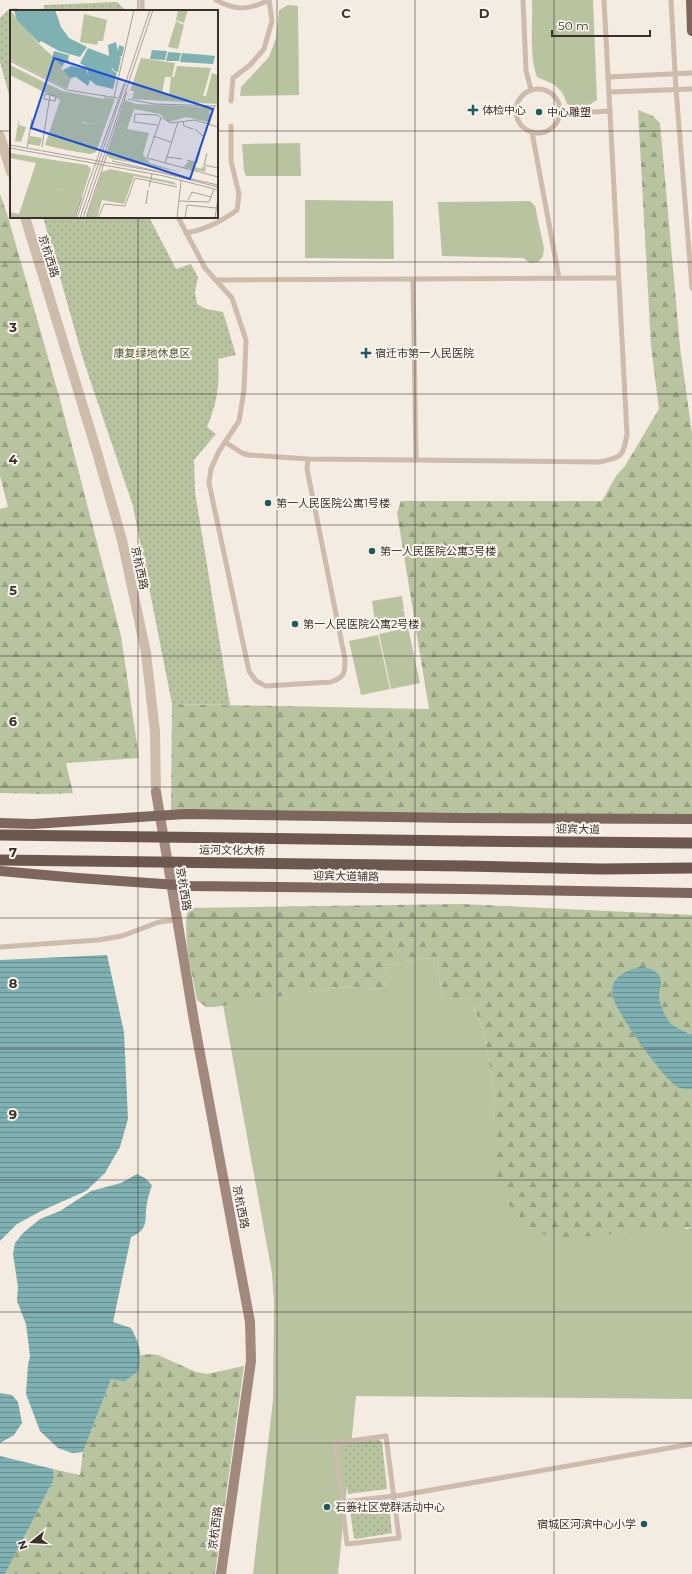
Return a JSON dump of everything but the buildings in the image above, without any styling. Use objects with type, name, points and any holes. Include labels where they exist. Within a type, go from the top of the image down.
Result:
[{"type":"highway","name":"运河文化大桥","points":[[0,835],[463,841]]},
{"type":"highway","name":"迎宾大道","points":[[463,841],[692,843]]},
{"type":"highway","name":"运河文化大桥","points":[[0,860],[602,869],[692,868]]},
{"type":"main road","points":[[691,0],[692,31]]},
{"type":"main road","name":"京杭西路","points":[[156,792],[176,920],[250,1322],[251,1361],[221,1574]]},
{"type":"main road","points":[[0,823],[33,824],[185,814],[459,818],[692,819]]},
{"type":"main road","name":"迎宾大道辅路","points":[[0,871],[191,886],[692,893]]},
{"type":"street","points":[[0,136],[10,169]]},
{"type":"street","name":"京杭西路","points":[[25,218],[96,449],[122,540],[147,660],[155,732],[156,792]]},
{"type":"lane","points":[[216,0],[227,6],[241,9],[255,7],[269,0],[272,21],[264,49],[250,65],[233,78],[231,100]]},
{"type":"lane","points":[[523,0],[526,70],[531,90]]},
{"type":"lane","points":[[225,442],[242,453],[249,455],[308,458],[600,462],[620,456],[623,451],[627,434],[604,0]]},
{"type":"lane","points":[[671,0],[676,89],[692,288]]},
{"type":"lane","points":[[608,77],[692,73]]},
{"type":"lane","points":[[609,92],[692,89]]},
{"type":"lane","points":[[531,90],[544,90],[551,93],[559,106],[560,114],[558,121],[547,132],[532,132],[520,125],[517,118],[516,112],[520,98],[531,90]]},
{"type":"lane","points":[[560,114],[610,110]]},
{"type":"lane","points":[[186,234],[204,229],[219,222],[237,210],[239,194],[231,161],[231,126]]},
{"type":"lane","points":[[532,132],[559,278]]},
{"type":"lane","points":[[178,218],[205,268],[232,298],[246,340],[244,390],[238,421],[219,451],[211,469],[210,483],[249,671],[256,681],[266,686],[331,682],[340,679],[345,672],[345,659],[307,469],[308,458]]},
{"type":"lane","points":[[215,280],[618,278]]},
{"type":"lane","points":[[413,279],[416,460]]},
{"type":"lane","points":[[0,948],[98,940],[122,936],[159,922],[176,920]]},
{"type":"lane","points":[[386,1436],[394,1496],[399,1538],[347,1544],[335,1443],[386,1436]]},
{"type":"lane","points":[[342,1502],[394,1496],[692,1444]]},
{"type":"green space","points":[[532,0],[593,0],[597,100],[593,103],[586,106],[567,104],[560,89],[537,77],[532,49]]},
{"type":"green space","points":[[117,2],[125,10],[43,10],[44,5]]},
{"type":"green space","points":[[288,5],[298,6],[299,95],[240,96],[241,87],[269,57],[276,38],[279,10]]},
{"type":"green space","points":[[17,8],[17,10],[10,10],[10,98],[0,62],[0,18],[9,9]]},
{"type":"green space","points":[[638,110],[653,116],[660,123],[680,347],[692,434],[692,823],[171,815],[172,704],[429,709],[397,513],[401,501],[602,501],[616,476],[625,466],[659,409],[651,346]]},
{"type":"green space","points":[[300,143],[301,176],[246,176],[244,171],[242,144]]},
{"type":"green space","points":[[0,194],[8,217],[61,403],[121,636],[139,758],[66,763],[73,793],[0,793],[0,509],[8,507],[0,476]]},
{"type":"green space","points":[[305,200],[393,201],[394,259],[305,258]]},
{"type":"green space","points":[[530,201],[535,206],[544,248],[543,256],[538,262],[530,263],[523,258],[442,256],[438,202]]},
{"type":"green space","name":"康复绿地休息区","points":[[43,218],[150,218],[176,269],[191,264],[198,277],[195,292],[197,304],[206,309],[223,312],[236,355],[218,359],[219,377],[217,394],[207,427],[216,434],[194,460],[195,492],[230,705],[172,704],[133,506],[83,359]]},
{"type":"green space","points":[[402,596],[404,610],[400,611],[404,611],[406,624],[376,629],[372,601]]},
{"type":"green space","points":[[408,628],[420,683],[391,689],[379,634]]},
{"type":"green space","points":[[378,635],[390,689],[361,695],[349,641]]},
{"type":"green space","points":[[462,904],[692,915],[692,1227],[559,1239],[543,1234],[524,1223],[504,1199],[495,1174],[493,1120],[495,1097],[483,1029],[469,998],[442,998],[437,957],[385,965],[387,989],[337,987],[215,1007],[206,1007],[197,1000],[187,943],[186,919],[188,908]]},
{"type":"green space","points":[[437,957],[442,998],[469,998],[483,1029],[495,1097],[493,1120],[686,1229],[692,1227],[692,1399],[356,1396],[338,1574],[253,1574],[273,1400],[274,1302],[272,1273],[223,1005],[337,987],[387,989],[385,965]]},
{"type":"green space","points":[[141,1355],[158,1355],[196,1372],[207,1374],[244,1366],[215,1574],[5,1574],[54,1479],[53,1469],[80,1475],[83,1452],[111,1379],[124,1382],[139,1371]]},
{"type":"green space","points":[[378,1439],[382,1442],[387,1489],[348,1494],[342,1448],[346,1444]]},
{"type":"green space","points":[[389,1506],[392,1533],[356,1539],[354,1538],[350,1511]]},
{"type":"water","points":[[107,955],[124,1032],[128,1119],[120,1147],[105,1173],[86,1191],[41,1211],[17,1224],[0,1241],[0,960]]},
{"type":"water","points":[[640,967],[651,969],[660,976],[661,984],[659,997],[666,1017],[670,1023],[692,1035],[692,1089],[679,1088],[669,1080],[643,1047],[615,1003],[612,987],[617,978],[632,969]]},
{"type":"water","points":[[137,1174],[145,1178],[152,1185],[147,1201],[144,1227],[141,1231],[131,1237],[113,1322],[131,1328],[140,1349],[139,1371],[124,1382],[111,1379],[83,1452],[72,1453],[58,1448],[40,1431],[26,1394],[30,1356],[26,1324],[17,1301],[18,1287],[13,1254],[15,1243],[23,1233],[40,1219],[60,1211],[91,1191],[121,1183]]},
{"type":"water","points":[[0,1393],[12,1395],[18,1402],[22,1423],[14,1435],[0,1443]]},
{"type":"water","points":[[0,1456],[53,1469],[54,1479],[5,1574],[0,1574]]},
{"type":"place","name":"体检中心","points":[[473,110]]},
{"type":"place","name":"中心雕塑","points":[[539,112]]},
{"type":"place","name":"宿迁市第一人民医院","points":[[366,353]]},
{"type":"place","name":"第一人民医院公寓1号楼","points":[[268,503]]},
{"type":"place","name":"第一人民医院公寓3号楼","points":[[372,551]]},
{"type":"place","name":"第一人民医院公寓2号楼","points":[[295,624]]},
{"type":"place","name":"石篓社区党群活动中心","points":[[327,1507]]},
{"type":"place","name":"宿城区河滨中心小学","points":[[644,1524]]}]
